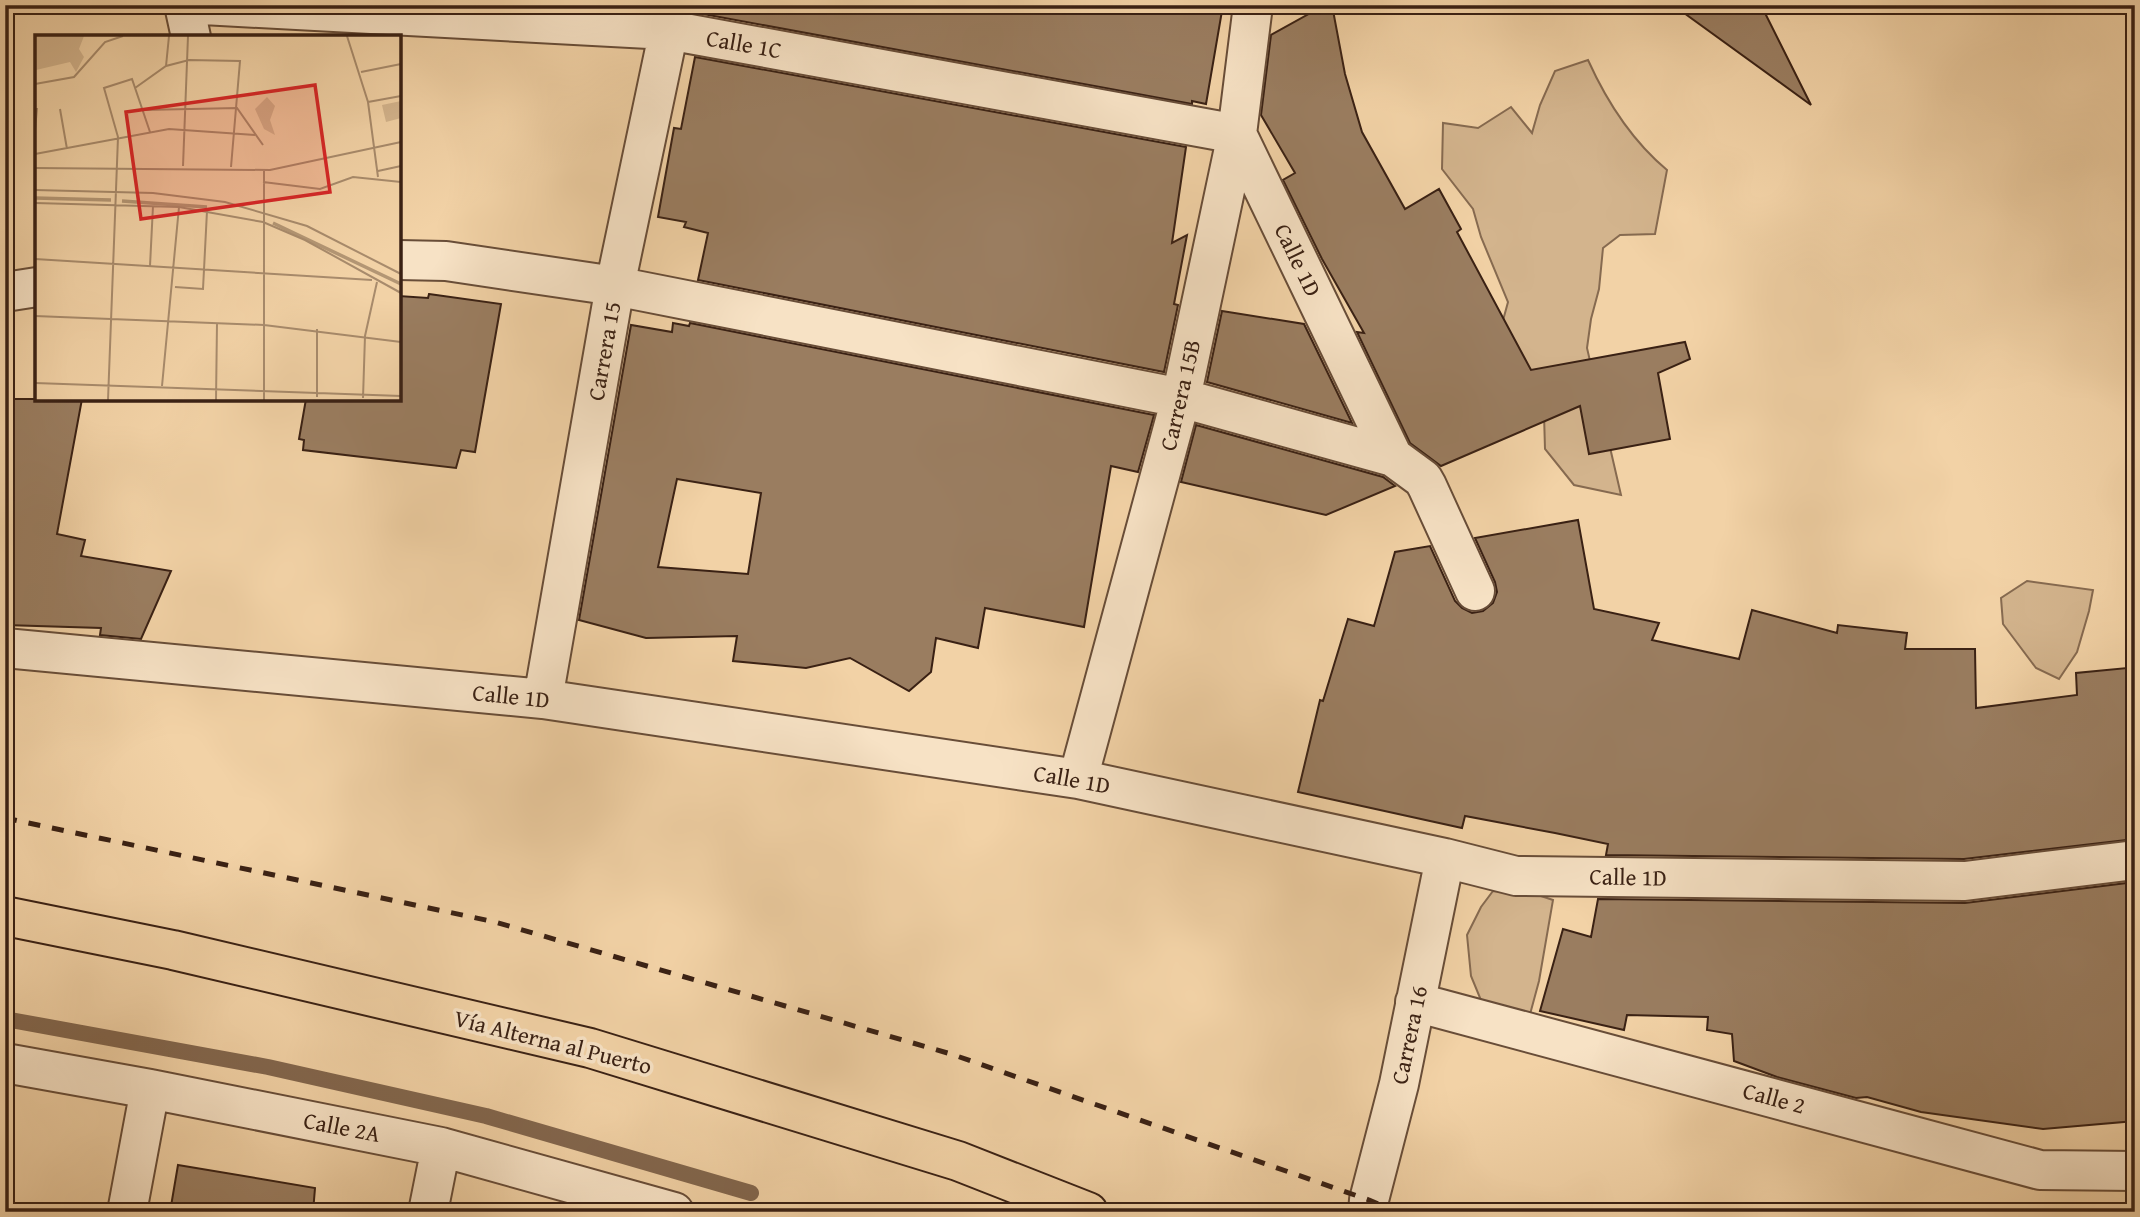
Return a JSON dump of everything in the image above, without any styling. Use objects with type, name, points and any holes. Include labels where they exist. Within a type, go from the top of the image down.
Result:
[{"type":"main road","name":"Vía Alterna al Puerto","points":[[5,916],[173,950],[590,1048],[958,1161],[1088,1212]]},
{"type":"street","points":[[184,5],[191,35]]},
{"type":"street","name":"Calle 1C","points":[[203,5],[671,18],[1237,134]]},
{"type":"street","name":"Carrera 15B","points":[[1078,779],[1181,398],[1237,134],[1253,5]]},
{"type":"street","name":"Carrera 15","points":[[544,699],[615,286],[671,18]]},
{"type":"street","name":"Calle 1D","points":[[1237,134],[1393,457]]},
{"type":"street","points":[[401,260],[446,261],[615,286],[1181,398],[1393,457],[1423,479],[1475,591]]},
{"type":"street","points":[[5,292],[35,288]]},
{"type":"street","name":"Calle 1D","points":[[5,648],[544,699],[1078,779],[1445,858],[1516,876],[1965,881],[2135,860]]},
{"type":"street","name":"Carrera 16","points":[[1368,1212],[1368,1200],[1399,1084],[1445,858]]},
{"type":"street","name":"Calle 2","points":[[1416,1002],[2040,1170],[2135,1171]]},
{"type":"street","name":"Calle 2A","points":[[5,1063],[440,1147],[674,1212]]},
{"type":"street","points":[[127,1212],[150,1089]]},
{"type":"street","points":[[428,1212],[440,1147]]},
{"type":"shaded area","points":[[1588,60],[1603,91],[1631,133],[1667,170],[1655,234],[1620,235],[1603,248],[1599,289],[1591,319],[1587,348],[1621,495],[1574,485],[1545,449],[1544,414],[1493,357],[1508,302],[1481,237],[1473,209],[1442,169],[1443,123],[1478,128],[1511,107],[1532,133],[1540,105],[1555,71]]},
{"type":"shaded area","points":[[2027,581],[2093,590],[2077,652],[2059,679],[2036,668],[2003,624],[2001,598]]},
{"type":"shaded area","points":[[1493,891],[1529,892],[1553,900],[1539,981],[1529,1018],[1485,1010],[1471,976],[1467,935],[1481,907]]},
{"type":"building","points":[[705,5],[1223,5],[1206,104],[1192,101],[1192,104],[703,14]]},
{"type":"building","points":[[1325,5],[1332,5],[1345,74],[1362,132],[1405,209],[1439,189],[1461,229],[1457,232],[1531,370],[1685,342],[1690,359],[1658,373],[1670,439],[1589,454],[1580,406],[1441,466],[1410,443],[1357,332],[1364,333],[1322,259],[1283,180],[1295,173],[1261,115],[1271,35]]},
{"type":"building","points":[[1673,5],[1761,5],[1811,105]]},
{"type":"building","points":[[695,57],[1186,147],[1172,243],[1187,235],[1174,304],[1178,305],[1164,372],[698,280],[708,233],[684,227],[686,222],[658,217],[674,128],[681,129]]},
{"type":"building","points":[[429,294],[501,304],[475,452],[461,450],[456,468],[303,450],[304,440],[299,439],[306,401],[401,401],[401,296],[428,298]]},
{"type":"building","points":[[1222,311],[1304,324],[1352,423],[1207,382]]},
{"type":"building","points":[[673,323],[689,326],[690,323],[1154,415],[1138,472],[1111,466],[1084,627],[985,608],[978,648],[936,638],[931,672],[909,691],[850,658],[806,668],[733,661],[737,636],[646,638],[579,620],[631,325],[672,332]],"holes":[[[677,479],[761,493],[748,574],[658,567]]]},
{"type":"building","points":[[5,399],[82,401],[57,534],[85,540],[81,556],[171,571],[141,639],[100,635],[101,628],[5,625]]},
{"type":"building","points":[[1196,425],[1383,477],[1395,486],[1326,515],[1181,482]]},
{"type":"building","points":[[1578,520],[1594,609],[1659,623],[1652,640],[1739,659],[1752,610],[1837,633],[1838,625],[1907,633],[1905,649],[1975,649],[1976,708],[2077,695],[2076,673],[2127,668],[2128,682],[2135,681],[2135,839],[1964,859],[1606,855],[1608,844],[1555,833],[1465,816],[1462,828],[1298,792],[1320,700],[1323,701],[1348,619],[1374,626],[1395,552],[1430,546],[1455,601],[1472,613],[1483,611],[1493,603],[1497,592],[1475,538]]},
{"type":"building","points":[[2135,882],[2135,1121],[2043,1129],[1921,1112],[1777,1077],[1734,1061],[1732,1034],[1707,1030],[1708,1017],[1627,1015],[1624,1030],[1540,1011],[1563,929],[1591,937],[1598,899],[1965,903]]},
{"type":"building","points":[[178,1165],[315,1188],[313,1212],[170,1212]]},
{"type":"waterway","points":[[5,1019],[268,1067],[486,1116],[751,1193]]},
{"type":"railway","points":[[5,818],[495,922],[951,1054],[1369,1200],[1396,1212]]}]
